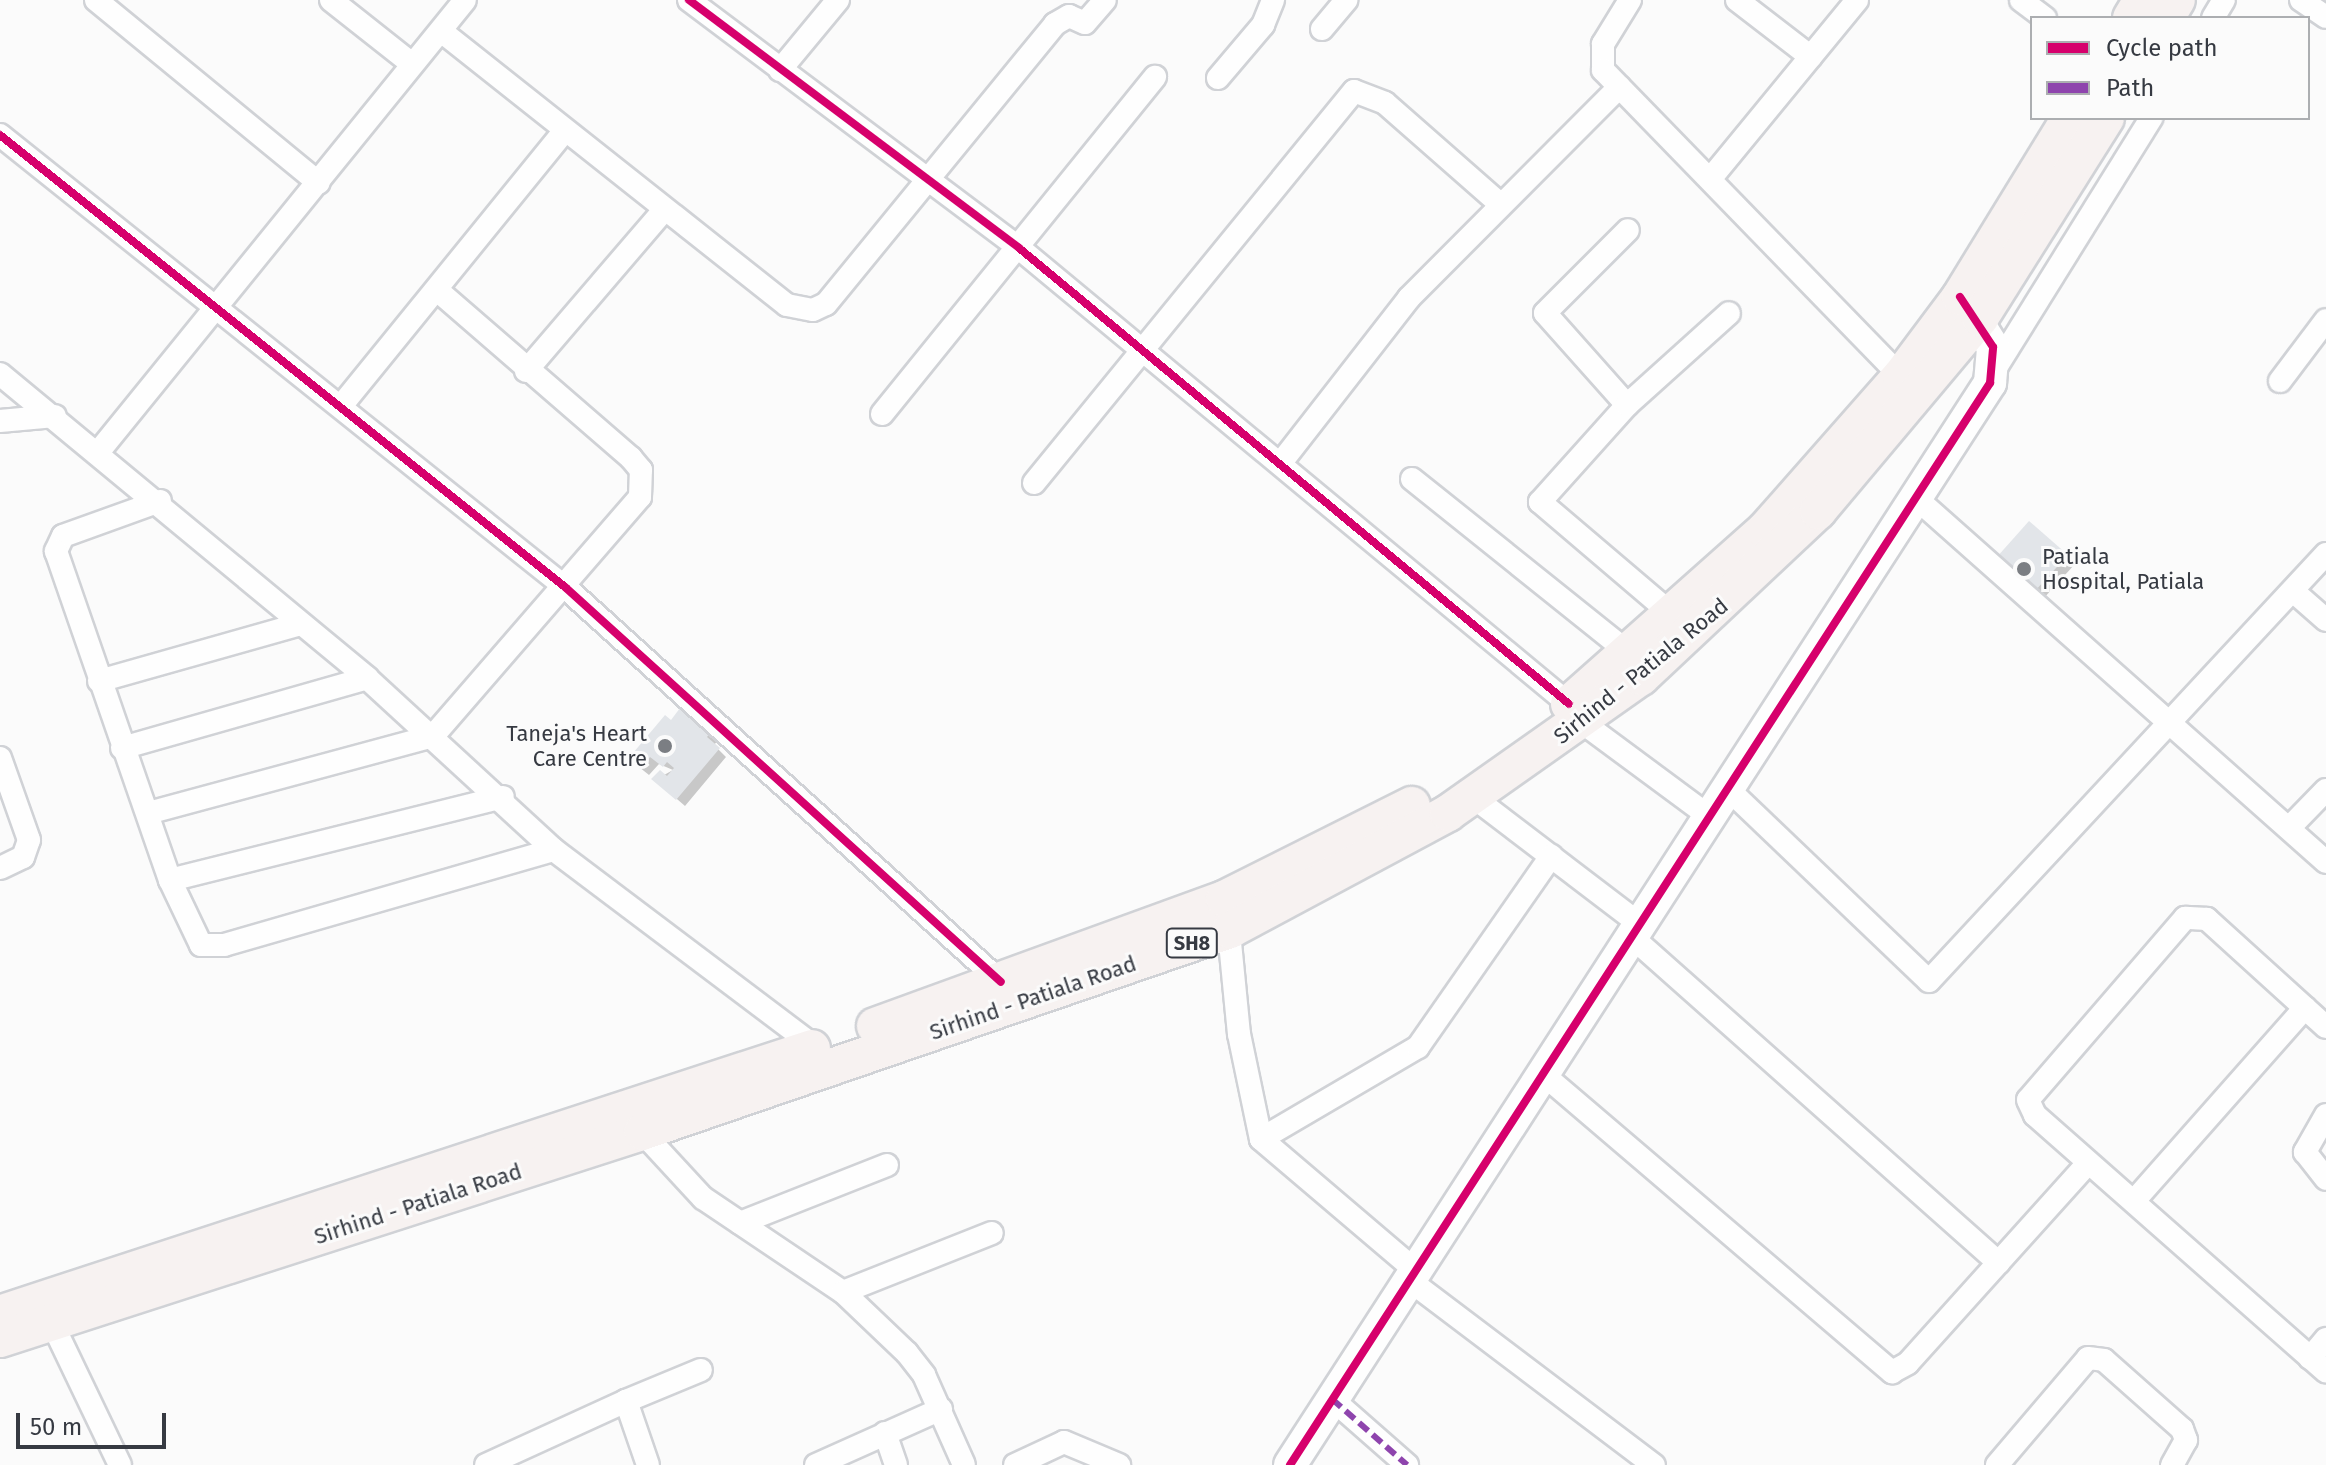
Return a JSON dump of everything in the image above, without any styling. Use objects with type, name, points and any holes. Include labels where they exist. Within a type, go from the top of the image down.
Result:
[{"type":"main road","points":[[0,1314],[815,1047],[1001,982],[1227,914],[1408,807],[1576,714],[1629,653],[1674,616],[1775,520],[1901,376],[1970,308],[2069,120]]},
{"type":"main road","name":"Sirhind - Patiala Road","points":[[0,1339],[642,1132],[1227,914],[1473,797],[1576,714],[1684,641],[1798,532],[1970,308],[2105,120]]},
{"type":"street","points":[[96,0],[319,183]]},
{"type":"street","points":[[331,0],[412,64]]},
{"type":"street","points":[[100,450],[216,303],[319,183],[465,0]]},
{"type":"street","points":[[689,0],[926,175],[1019,248],[1283,460],[1576,714],[1710,817]]},
{"type":"street","points":[[780,70],[838,0]]},
{"type":"street","points":[[1051,0],[1069,16],[1085,23],[1105,0]]},
{"type":"street","points":[[1218,78],[1263,25],[1273,0]]},
{"type":"street","points":[[1322,29],[1346,0]]},
{"type":"street","points":[[1630,0],[1600,58],[1619,87],[1901,376]]},
{"type":"street","points":[[1737,0],[1811,57]]},
{"type":"street","points":[[1711,178],[1857,0]]},
{"type":"street","points":[[2021,0],[2042,16]]},
{"type":"street","points":[[2301,0],[2326,17]]},
{"type":"street","points":[[441,31],[787,305],[813,310],[826,304],[926,175],[1069,16]]},
{"type":"street","points":[[882,414],[1155,77]]},
{"type":"street","points":[[1283,460],[1409,298],[1499,203],[1619,87]]},
{"type":"street","points":[[1034,483],[1141,346],[1360,88],[1499,203]]},
{"type":"street","points":[[1290,1465],[1917,499],[2150,120]]},
{"type":"street","points":[[341,406],[565,130]]},
{"type":"street","points":[[0,135],[216,303],[565,587],[1001,982]]},
{"type":"street","points":[[526,371],[664,210]]},
{"type":"street","points":[[1627,405],[1545,313],[1628,230]]},
{"type":"street","points":[[148,813],[433,736],[565,587],[644,483],[631,458],[526,371],[437,290]]},
{"type":"street","points":[[1970,308],[1995,369]]},
{"type":"street","points":[[1674,616],[1540,502],[1627,405],[1729,313]]},
{"type":"street","points":[[2280,381],[2326,320]]},
{"type":"street","points":[[0,374],[100,450],[300,624],[367,678],[503,797],[554,850],[815,1047]]},
{"type":"street","points":[[0,421],[55,416]]},
{"type":"street","points":[[1412,479],[1629,653]]},
{"type":"street","points":[[1917,499],[2326,862]]},
{"type":"street","points":[[160,501],[56,542],[122,748],[170,880],[195,938],[224,945],[554,850]]},
{"type":"street","points":[[1727,788],[1929,981],[2326,554]]},
{"type":"street","points":[[2293,591],[2326,620]]},
{"type":"street","points":[[99,681],[300,624]]},
{"type":"street","points":[[122,748],[367,678]]},
{"type":"street","points":[[0,758],[29,840],[23,857],[0,868]]},
{"type":"street","points":[[2289,828],[2326,790]]},
{"type":"street","points":[[170,880],[503,797]]},
{"type":"street","points":[[1473,797],[1551,856],[1637,931],[1999,1263]]},
{"type":"street","points":[[1261,1139],[1418,1047],[1446,1016],[1551,856]]},
{"type":"street","points":[[1227,914],[1239,1034],[1261,1139],[1412,1275],[1654,1465]]},
{"type":"street","points":[[2326,1027],[2207,919],[2185,918],[2028,1100],[2035,1115],[2318,1365],[2326,1339]]},
{"type":"street","points":[[2134,1201],[2305,1008]]},
{"type":"street","points":[[1544,1075],[1892,1372],[1999,1263],[2088,1163]]},
{"type":"street","points":[[2326,1115],[2305,1152],[2326,1179]]},
{"type":"street","points":[[642,1132],[671,1169],[740,1223],[843,1292],[907,1353],[941,1409],[964,1465]]},
{"type":"street","points":[[740,1223],[887,1165]]},
{"type":"street","points":[[843,1292],[992,1233]]},
{"type":"street","points":[[52,1323],[120,1465]]},
{"type":"street","points":[[1997,1465],[2081,1360],[2096,1358],[2182,1429],[2186,1440],[2172,1465]]},
{"type":"street","points":[[494,1464],[626,1401],[701,1370]]},
{"type":"street","points":[[1332,1399],[1407,1465]]},
{"type":"street","points":[[626,1401],[648,1465]]},
{"type":"street","points":[[816,1465],[941,1409]]},
{"type":"street","points":[[885,1433],[896,1465]]},
{"type":"street","points":[[1015,1465],[1064,1442],[1119,1465]]},
{"type":"building","points":[[2029,521],[2068,555],[2034,592],[1996,558]]},
{"type":"building","points":[[680,708],[713,729],[707,737],[720,748],[676,800],[651,779],[660,770],[667,776],[674,768],[667,762],[663,767],[650,757],[640,769],[628,759],[665,715],[671,720]]},
{"type":"marked path","points":[[1332,1399],[1407,1465]]},
{"type":"cycle path","points":[[689,0],[1019,248],[1569,704]]},
{"type":"cycle path","points":[[0,135],[565,587],[1001,982]]},
{"type":"cycle path","points":[[1290,1465],[1990,383],[1993,347],[1960,297]]},
{"type":"place","name":"Patiala Hospital, Patiala","points":[[2024,569]]},
{"type":"place","name":"Taneja's Heart Care Centre","points":[[665,746]]}]
